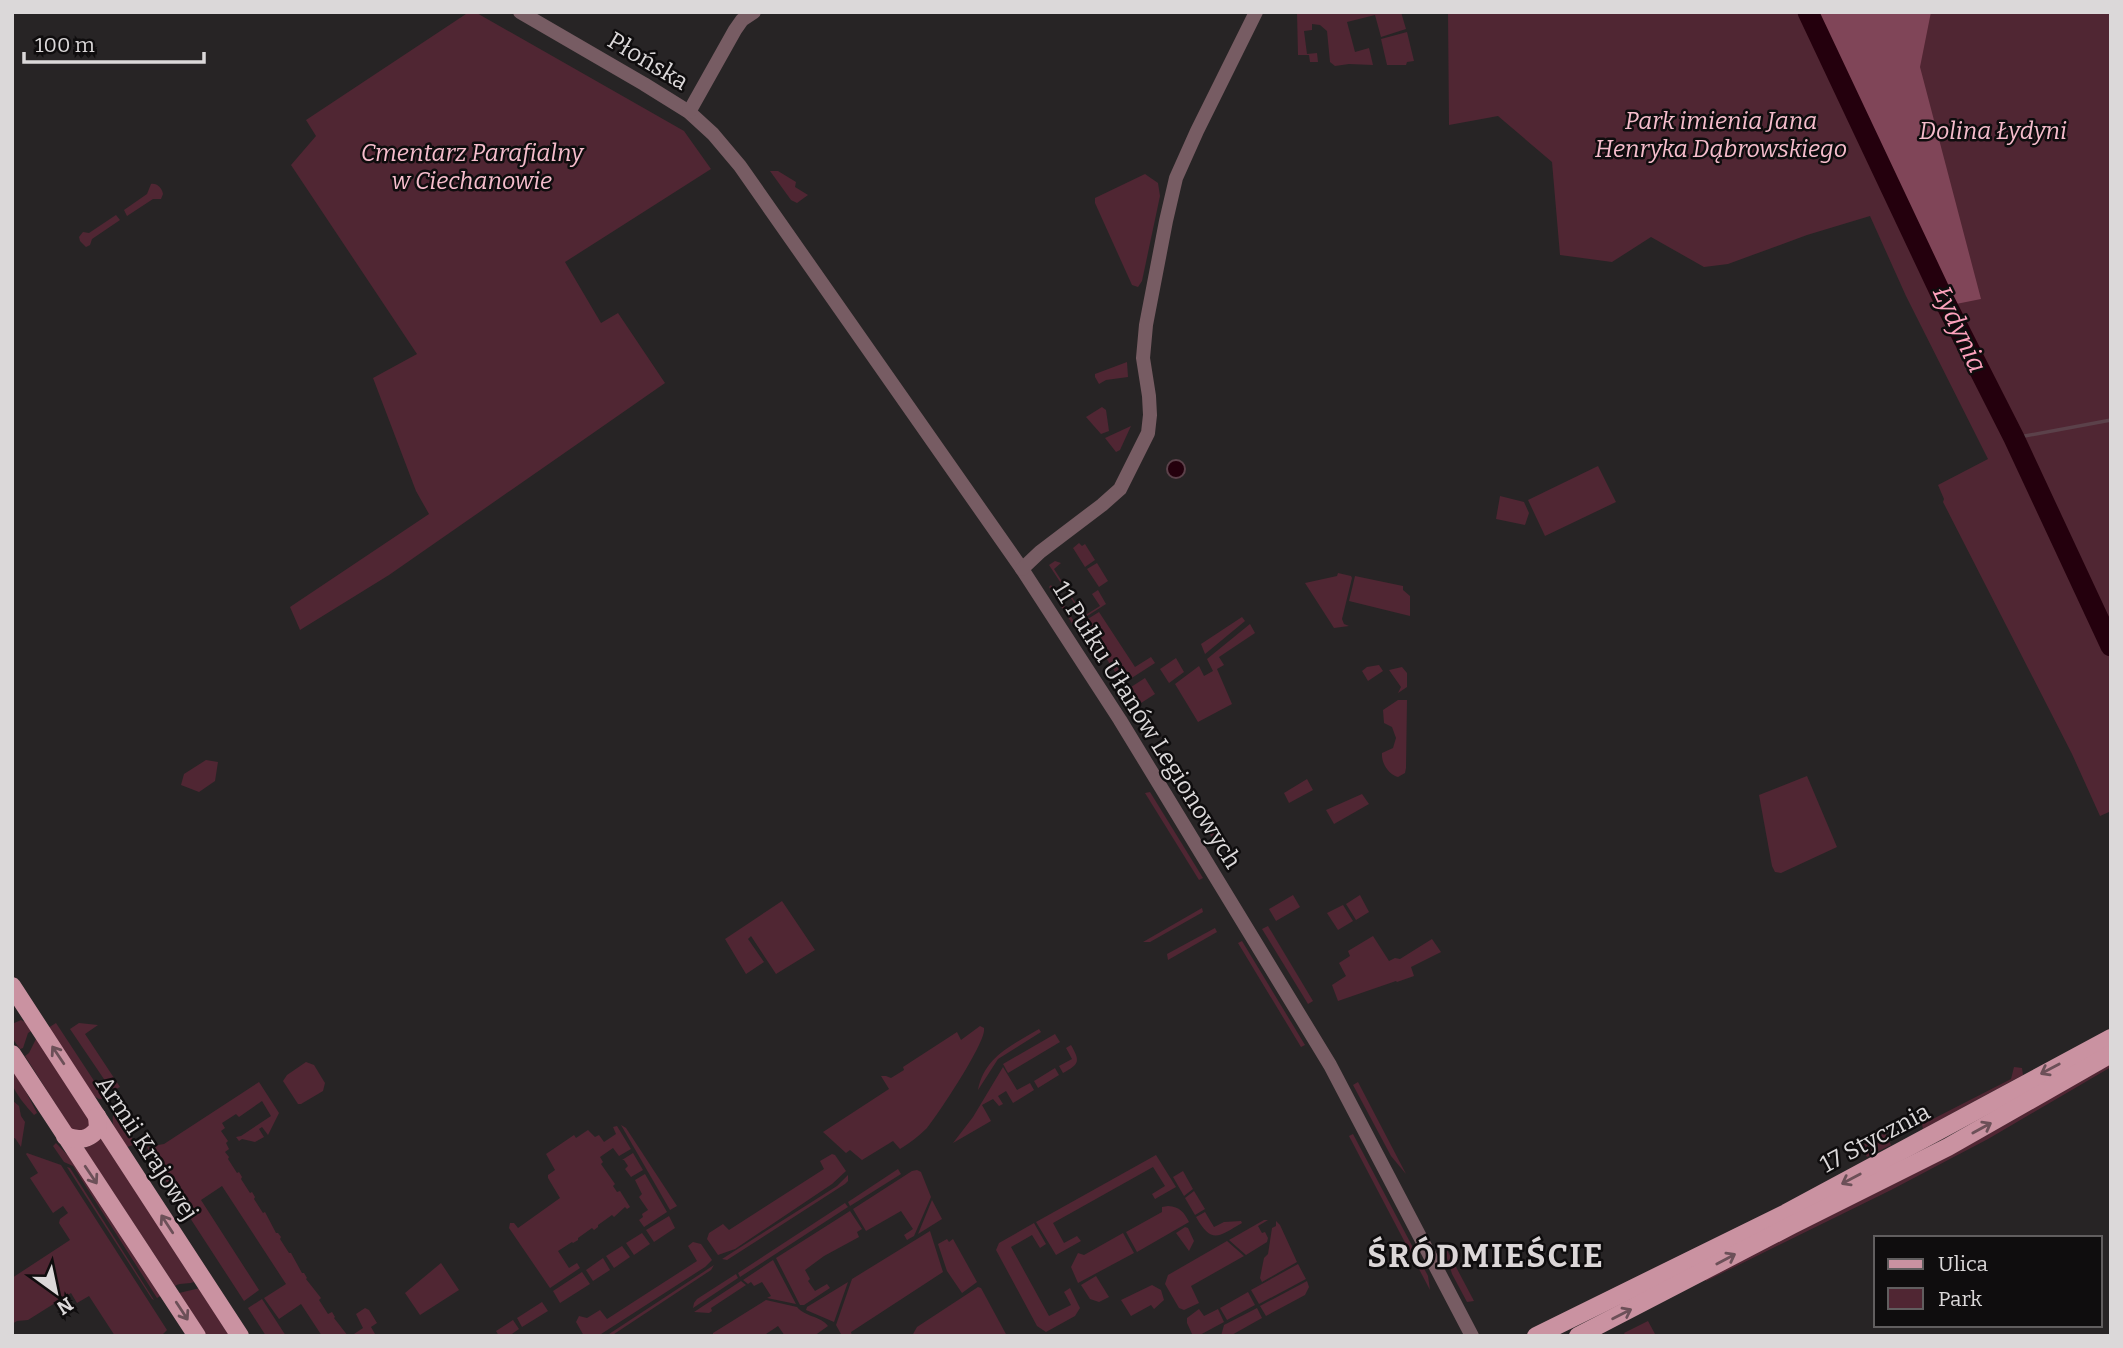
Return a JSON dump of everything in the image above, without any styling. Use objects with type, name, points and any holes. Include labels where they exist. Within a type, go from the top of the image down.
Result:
[{"type":"main road","name":"Armii Krajowej","points":[[12,986],[240,1336]]},
{"type":"main road","name":"17 Stycznia","points":[[1662,1283],[2111,1038]]},
{"type":"main road","points":[[12,1054],[197,1336]]},
{"type":"main road","name":"17 Stycznia","points":[[1662,1283],[1792,1224],[1948,1147],[2111,1054]]},
{"type":"main road","points":[[65,1136],[78,1140],[92,1136],[98,1128],[97,1116]]},
{"type":"main road","points":[[1536,1336],[1662,1283]]},
{"type":"main road","points":[[1578,1336],[1662,1283]]},
{"type":"street","name":"Płońska","points":[[520,12],[689,112],[713,134],[740,166]]},
{"type":"street","points":[[689,112],[735,30],[742,20],[754,12]]},
{"type":"street","points":[[1022,569],[1120,489],[1148,432],[1149,396],[1143,358],[1150,297],[1176,178],[1256,12]]},
{"type":"street","name":"11 Pułku Ułanów Legionowych","points":[[740,166],[1022,569],[1120,720],[1318,1043],[1472,1336]]},
{"type":"green space","name":"Cmentarz Parafialny w Ciechanowie","points":[[469,12],[475,12],[684,131],[711,169],[565,262],[601,323],[618,313],[665,383],[389,575],[300,630],[290,607],[429,514],[416,491],[373,378],[417,354],[291,165],[316,136],[306,120]]},
{"type":"green space","points":[[1297,12],[1401,12],[1406,29],[1381,37],[1375,15],[1347,22],[1355,52],[1369,48],[1373,65],[1335,66],[1330,62],[1327,31],[1320,25],[1312,24],[1312,30],[1304,31],[1307,54],[1317,53],[1318,62],[1310,62],[1309,55],[1298,55]]},
{"type":"green space","name":"Dolina Łydyni","points":[[1448,12],[2111,12],[2111,814],[2109,812],[2100,816],[2072,754],[1943,502],[1938,485],[1988,459],[1906,296],[1870,216],[1807,235],[1728,264],[1704,267],[1651,237],[1612,262],[1560,255],[1552,162],[1498,116],[1449,125]]},
{"type":"green space","points":[[1407,32],[1414,61],[1407,62],[1406,65],[1387,65],[1381,39]]},
{"type":"green space","points":[[770,171],[778,171],[796,182],[795,187],[808,195],[797,203],[791,200]]},
{"type":"green space","points":[[1145,174],[1158,183],[1160,196],[1142,281],[1138,287],[1132,285],[1095,198]]},
{"type":"green space","points":[[151,184],[160,188],[163,194],[161,199],[153,199],[127,216],[124,210],[147,194]]},
{"type":"green space","points":[[116,215],[120,220],[92,239],[90,245],[86,247],[80,241],[79,237],[83,232],[89,233]]},
{"type":"green space","points":[[1127,362],[1128,377],[1106,380],[1099,384],[1095,374]]},
{"type":"green space","points":[[1102,407],[1106,410],[1109,431],[1101,434],[1086,417]]},
{"type":"green space","points":[[1131,426],[1120,450],[1116,452],[1105,438]]},
{"type":"green space","points":[[1598,466],[1616,502],[1545,536],[1528,500]]},
{"type":"green space","points":[[1500,496],[1524,502],[1529,513],[1525,525],[1496,519]]},
{"type":"green space","points":[[1079,543],[1082,546],[1085,544],[1095,560],[1085,567],[1073,548]]},
{"type":"green space","points":[[1055,561],[1061,563],[1054,569],[1084,616],[1100,606],[1092,594],[1098,590],[1106,604],[1084,618],[1049,565]]},
{"type":"green space","points":[[1097,563],[1108,581],[1099,587],[1087,569]]},
{"type":"green space","points":[[1338,573],[1352,578],[1342,619],[1344,624],[1349,626],[1334,628],[1305,583],[1337,576]]},
{"type":"green space","points":[[1355,576],[1403,586],[1403,590],[1410,596],[1410,616],[1349,601]]},
{"type":"green space","points":[[1051,585],[1099,661],[1092,655],[1049,587]]},
{"type":"green space","points":[[1099,612],[1135,667],[1151,657],[1155,663],[1127,681],[1122,673],[1117,675],[1083,622]]},
{"type":"green space","points":[[1242,617],[1245,621],[1205,654],[1201,644]]},
{"type":"green space","points":[[1250,624],[1255,633],[1219,657],[1224,665],[1217,669],[1232,704],[1198,722],[1175,684],[1199,666],[1204,676],[1213,671],[1207,659]]},
{"type":"green space","points":[[1176,658],[1184,672],[1169,683],[1160,669]]},
{"type":"green space","points":[[1379,665],[1383,671],[1368,681],[1362,671],[1367,667]]},
{"type":"green space","points":[[1402,667],[1407,673],[1407,687],[1398,693],[1401,687],[1389,670]]},
{"type":"green space","points":[[1145,678],[1155,694],[1141,703],[1131,687]]},
{"type":"green space","points":[[1398,700],[1407,700],[1406,768],[1405,773],[1398,777],[1386,768],[1382,753],[1393,748],[1396,738],[1392,727],[1384,723],[1383,710]]},
{"type":"green space","points":[[206,760],[218,762],[215,781],[199,792],[181,785],[184,774]]},
{"type":"green space","points":[[1807,776],[1837,847],[1781,873],[1775,872],[1759,795]]},
{"type":"green space","points":[[1307,779],[1313,790],[1289,803],[1284,793]]},
{"type":"green space","points":[[1150,792],[1203,878],[1199,880],[1145,793]]},
{"type":"green space","points":[[1362,794],[1369,804],[1334,824],[1326,810]]},
{"type":"green space","points":[[1202,812],[1223,847],[1219,849],[1198,815]]},
{"type":"green space","points":[[1293,895],[1300,907],[1276,921],[1269,909]]},
{"type":"green space","points":[[1360,895],[1369,912],[1356,920],[1346,904]]},
{"type":"green space","points":[[782,901],[815,950],[776,974],[751,936],[748,939],[764,962],[746,974],[725,939]]},
{"type":"green space","points":[[1343,905],[1353,921],[1338,930],[1327,913]]},
{"type":"green space","points":[[1202,908],[1203,912],[1150,942],[1143,942]]},
{"type":"green space","points":[[1268,926],[1313,1001],[1308,1004],[1262,929]]},
{"type":"green space","points":[[1215,928],[1217,932],[1168,960],[1167,954]]},
{"type":"green space","points":[[1373,936],[1389,961],[1400,959],[1432,939],[1441,952],[1411,967],[1414,976],[1338,1001],[1332,985],[1346,976],[1339,963],[1350,956],[1348,951]]},
{"type":"green space","points":[[1242,941],[1305,1045],[1301,1047],[1238,943]]},
{"type":"green space","points":[[21,1020],[33,1030],[28,1033],[23,1048],[20,1049],[12,1038],[12,1024]]},
{"type":"green space","points":[[56,1023],[106,1099],[92,1095],[48,1028]]},
{"type":"green space","points":[[79,1023],[98,1025],[85,1034],[120,1087],[110,1088],[70,1029]]},
{"type":"green space","points":[[980,1026],[984,1031],[976,1051],[941,1109],[918,1137],[900,1149],[893,1141],[862,1160],[850,1150],[846,1153],[823,1132],[889,1089],[881,1076],[891,1078],[904,1070],[903,1067],[957,1032],[961,1040]]},
{"type":"green space","points":[[1039,1029],[1041,1032],[998,1059],[978,1090],[986,1069],[993,1060]]},
{"type":"green space","points":[[1055,1034],[1060,1042],[1008,1073],[1003,1064]]},
{"type":"green space","points":[[37,1037],[91,1119],[89,1127],[80,1132],[72,1130],[25,1056]]},
{"type":"green space","points":[[1071,1045],[1077,1062],[1063,1073],[1059,1066],[1072,1059],[1066,1048]]},
{"type":"green space","points":[[2111,1060],[2111,1067],[1988,1139],[1706,1281],[1704,1277]]},
{"type":"green space","points":[[306,1062],[314,1065],[325,1083],[323,1091],[298,1104],[283,1081]]},
{"type":"green space","points":[[12,1065],[37,1113],[34,1115],[14,1087]]},
{"type":"green space","points":[[1003,1067],[1017,1090],[1030,1083],[1034,1090],[1013,1103],[1006,1091],[998,1096],[1003,1104],[999,1106],[993,1099],[982,1105],[991,1121],[953,1143],[973,1117]]},
{"type":"green space","points":[[2014,1067],[2022,1068],[2023,1075],[1923,1129],[1921,1119],[1925,1113],[1927,1122],[2011,1079]]},
{"type":"green space","points":[[1055,1068],[1059,1075],[1038,1088],[1034,1081]]},
{"type":"green space","points":[[259,1082],[279,1113],[268,1135],[262,1127],[259,1129],[264,1137],[255,1142],[242,1139],[239,1141],[236,1137],[271,1116],[262,1101],[239,1117],[236,1114],[222,1123],[225,1128],[221,1131],[228,1141],[226,1143],[229,1149],[225,1152],[302,1273],[321,1298],[319,1300],[328,1314],[332,1312],[348,1336],[322,1336],[301,1304],[279,1319],[264,1298],[286,1284],[222,1186],[201,1200],[259,1290],[244,1301],[155,1164],[147,1147],[164,1144]]},
{"type":"green space","points":[[1358,1082],[1406,1174],[1391,1156],[1353,1085]]},
{"type":"green space","points":[[12,1100],[19,1106],[25,1122],[21,1147],[15,1138],[12,1139]]},
{"type":"green space","points":[[114,1112],[136,1144],[127,1147],[118,1135],[113,1122]]},
{"type":"green space","points":[[621,1125],[626,1128],[677,1206],[670,1210]]},
{"type":"green space","points":[[617,1126],[631,1149],[619,1156],[613,1148],[600,1157],[603,1162],[601,1164],[615,1184],[613,1186],[617,1192],[620,1191],[630,1207],[625,1207],[614,1217],[612,1215],[594,1230],[592,1228],[558,1251],[569,1268],[577,1263],[580,1268],[550,1288],[509,1228],[510,1223],[514,1223],[518,1228],[560,1198],[548,1178],[555,1170],[546,1154],[574,1135],[576,1138],[588,1130],[595,1137],[599,1135],[604,1142],[616,1134],[613,1127]]},
{"type":"green space","points":[[1885,1133],[1891,1145],[1867,1157],[1861,1146]]},
{"type":"green space","points":[[1353,1134],[1428,1276],[1430,1290],[1349,1136]]},
{"type":"green space","points":[[102,1136],[196,1281],[175,1286],[84,1148],[94,1144]]},
{"type":"green space","points":[[56,1143],[78,1166],[162,1295],[157,1298],[73,1166],[64,1162],[53,1146]]},
{"type":"green space","points":[[27,1153],[61,1165],[167,1330],[161,1336],[115,1336],[89,1296],[77,1303],[71,1293],[28,1320],[12,1324],[12,1278],[70,1240],[59,1223],[68,1213],[63,1206],[53,1213],[30,1178],[38,1173]]},
{"type":"green space","points":[[633,1153],[643,1170],[631,1177],[625,1169],[628,1166],[622,1160]]},
{"type":"green space","points":[[832,1154],[846,1171],[832,1184],[735,1249],[718,1255],[707,1239],[709,1233],[723,1224],[729,1230],[824,1169],[820,1161]]},
{"type":"green space","points":[[1156,1155],[1176,1187],[1155,1199],[1152,1194],[1165,1186],[1153,1167],[1053,1223],[1064,1243],[1077,1236],[1081,1241],[1056,1255],[1036,1222]]},
{"type":"green space","points":[[67,1167],[70,1168],[154,1300],[152,1299]]},
{"type":"green space","points":[[898,1169],[901,1174],[850,1206],[848,1202]]},
{"type":"green space","points":[[917,1170],[921,1172],[931,1197],[914,1236],[907,1240],[904,1235],[913,1229],[901,1211],[866,1231],[853,1209]]},
{"type":"green space","points":[[1183,1171],[1193,1189],[1184,1196],[1173,1177]]},
{"type":"green space","points":[[645,1174],[667,1212],[644,1227],[639,1220],[648,1210],[639,1197],[642,1194],[635,1180]]},
{"type":"green space","points":[[848,1175],[845,1184],[727,1260],[722,1259],[837,1186]]},
{"type":"green space","points":[[1194,1191],[1205,1209],[1195,1215],[1185,1198]]},
{"type":"green space","points":[[932,1200],[942,1219],[918,1234]]},
{"type":"green space","points":[[845,1203],[848,1207],[740,1277],[738,1273]]},
{"type":"green space","points":[[1168,1206],[1181,1211],[1189,1222],[1137,1252],[1126,1232],[1162,1212],[1162,1207]]},
{"type":"green space","points":[[850,1211],[862,1229],[857,1232],[859,1237],[805,1270],[815,1291],[827,1284],[830,1288],[800,1305],[776,1258]]},
{"type":"green space","points":[[1205,1212],[1214,1227],[1224,1222],[1242,1223],[1222,1234],[1212,1235],[1196,1217]]},
{"type":"green space","points":[[669,1216],[675,1228],[654,1242],[646,1230]]},
{"type":"green space","points":[[1268,1220],[1258,1226],[1262,1233],[1265,1232],[1267,1242],[1246,1255],[1229,1240]]},
{"type":"green space","points":[[1276,1221],[1297,1262],[1262,1282],[1260,1278],[1264,1258],[1268,1254],[1272,1228],[1276,1226]]},
{"type":"green space","points":[[1034,1223],[1046,1244],[1040,1248],[1032,1235],[1011,1247],[1049,1316],[1071,1305],[1064,1292],[1070,1288],[1080,1308],[1075,1316],[1046,1332],[1037,1326],[996,1250],[999,1243]]},
{"type":"green space","points":[[1185,1227],[1194,1241],[1189,1251],[1176,1233]]},
{"type":"green space","points":[[930,1231],[943,1272],[851,1332],[852,1336],[842,1336],[836,1325],[852,1279]]},
{"type":"green space","points":[[642,1233],[650,1244],[634,1255],[626,1243]]},
{"type":"green space","points":[[1123,1233],[1134,1253],[1078,1283],[1071,1267],[1078,1253],[1084,1255]]},
{"type":"green space","points":[[947,1239],[949,1242],[953,1239],[977,1282],[962,1293],[947,1271],[938,1244]]},
{"type":"green space","points":[[1227,1241],[1244,1256],[1191,1286],[1199,1303],[1184,1310],[1179,1308],[1165,1284],[1168,1275]]},
{"type":"green space","points":[[693,1242],[701,1244],[712,1260],[705,1267],[598,1336],[584,1336],[576,1322],[579,1316],[587,1318],[600,1310],[607,1319],[697,1261],[688,1246]]},
{"type":"green space","points":[[622,1246],[630,1257],[614,1268],[606,1256]]},
{"type":"green space","points":[[1446,1248],[1474,1301],[1467,1302],[1452,1274],[1444,1249]]},
{"type":"green space","points":[[603,1258],[610,1270],[593,1281],[586,1270]]},
{"type":"green space","points":[[773,1260],[796,1304],[767,1298],[771,1296],[762,1282],[754,1286],[743,1280]]},
{"type":"green space","points":[[441,1263],[459,1290],[420,1315],[405,1293]]},
{"type":"green space","points":[[1298,1264],[1306,1279],[1259,1304],[1251,1290]]},
{"type":"green space","points":[[714,1265],[711,1270],[611,1336],[606,1336]]},
{"type":"green space","points":[[582,1272],[590,1284],[560,1303],[553,1291]]},
{"type":"green space","points":[[736,1274],[738,1278],[693,1308],[697,1299]]},
{"type":"green space","points":[[1096,1276],[1109,1297],[1099,1302],[1090,1299],[1081,1285]]},
{"type":"green space","points":[[741,1281],[746,1285],[711,1308],[709,1313],[694,1312]]},
{"type":"green space","points":[[1307,1281],[1309,1287],[1305,1295],[1266,1316],[1260,1306]]},
{"type":"green space","points":[[848,1282],[834,1322],[806,1310],[807,1307]]},
{"type":"green space","points":[[1152,1285],[1161,1290],[1164,1300],[1154,1309],[1151,1305],[1131,1316],[1121,1300]]},
{"type":"green space","points":[[978,1287],[1007,1336],[912,1336],[917,1327]]},
{"type":"green space","points":[[200,1288],[232,1336],[207,1336],[179,1293]]},
{"type":"green space","points":[[1248,1292],[1255,1305],[1227,1320],[1220,1308]]},
{"type":"green space","points":[[262,1299],[286,1336],[266,1336],[248,1308]]},
{"type":"green space","points":[[766,1300],[797,1307],[828,1326],[814,1336],[785,1336],[778,1326],[763,1336],[713,1336],[713,1333]]},
{"type":"green space","points":[[542,1302],[548,1311],[522,1327],[517,1318]]},
{"type":"green space","points":[[365,1308],[377,1323],[371,1327],[375,1334],[351,1336],[363,1328],[356,1314]]},
{"type":"green space","points":[[1257,1308],[1262,1318],[1230,1336],[1221,1336],[1224,1325]]},
{"type":"green space","points":[[1199,1309],[1204,1316],[1218,1309],[1224,1322],[1193,1336],[1187,1318]]},
{"type":"green space","points":[[513,1320],[519,1329],[509,1336],[499,1336],[496,1331]]},
{"type":"green space","points":[[1648,1321],[1655,1334],[1626,1336],[1624,1333]]},
{"type":"shaded area","points":[[1809,12],[1931,12],[1920,67],[1981,299],[1946,306]]},
{"type":"shaded area","points":[[1176,460],[1182,463],[1185,469],[1182,475],[1176,478],[1170,475],[1167,469],[1170,463]]},
{"type":"waterway","name":"Łydynia","points":[[1808,12],[1942,296],[2014,438],[2111,646]]},
{"type":"waterway","points":[[2014,438],[2111,420]]},
{"type":"district","name":"ŚRÓDMIEŚCIE","points":[[1486,1256]]},
{"type":"park label","name":"Park imienia Jana Henryka Dąbrowskiego","points":[[1721,135]]}]
